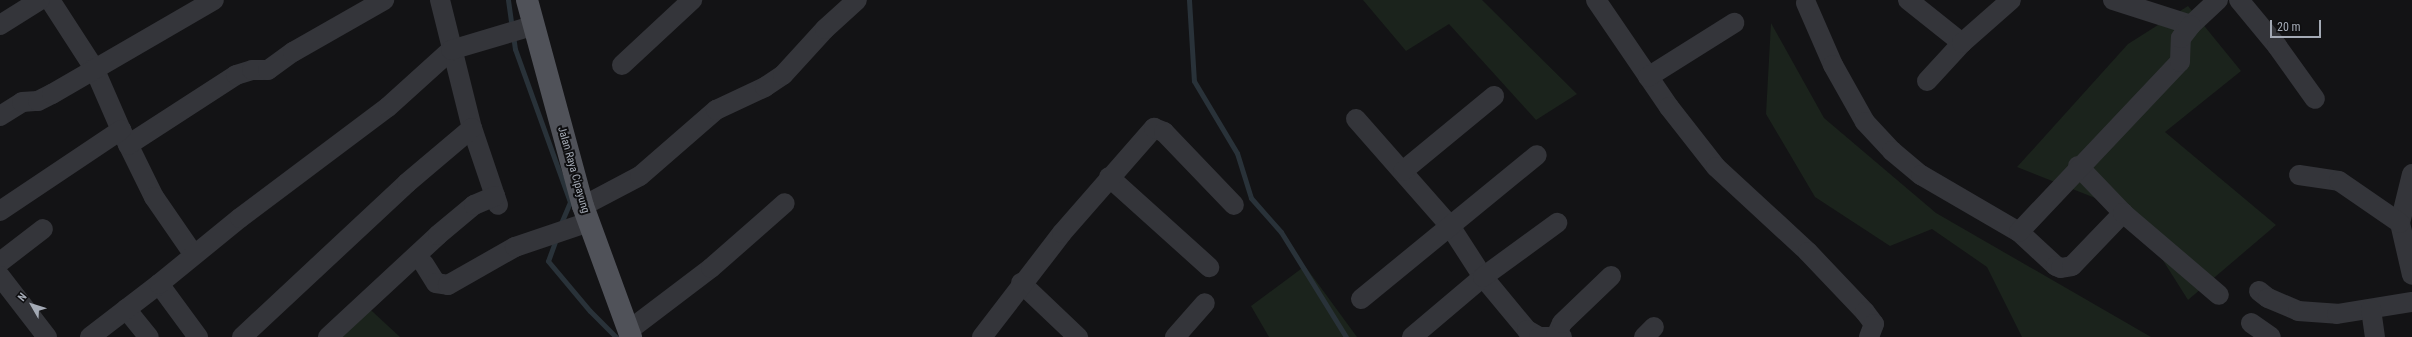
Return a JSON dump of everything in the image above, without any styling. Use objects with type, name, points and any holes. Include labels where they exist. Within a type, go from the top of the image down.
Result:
[{"type":"main road","name":"Jalan Raya Cipayung","points":[[527,0],[527,27],[586,214],[630,334]]},
{"type":"street","points":[[0,25],[40,0]]},
{"type":"street","points":[[50,0],[94,68],[124,138],[154,197],[194,255]]},
{"type":"street","points":[[0,116],[22,102],[38,101],[45,98],[94,68],[214,0]]},
{"type":"street","points":[[0,211],[124,138],[236,75],[252,70],[268,70],[293,52],[384,0]]},
{"type":"street","points":[[328,337],[433,240],[474,205],[496,200],[472,128],[450,50],[440,0]]},
{"type":"street","points":[[622,65],[692,0]]},
{"type":"street","points":[[424,264],[436,283],[448,285],[504,253],[567,229],[640,176],[716,110],[765,87],[783,75],[825,29],[858,0]]},
{"type":"street","points":[[1596,0],[1648,77],[1716,168],[1808,252],[1865,312],[1874,324],[1869,337]]},
{"type":"street","points":[[1908,0],[1962,43]]},
{"type":"street","points":[[1927,81],[1962,43],[2011,0]]},
{"type":"street","points":[[2113,0],[2191,25]]},
{"type":"street","points":[[2019,232],[2078,166],[2180,62],[2181,38],[2191,25],[2218,0]]},
{"type":"street","points":[[2239,0],[2277,46],[2315,99]]},
{"type":"street","points":[[1806,3],[1833,65],[1865,122],[1892,151],[1921,175],[2019,232],[2056,266],[2068,268],[2123,213]]},
{"type":"street","points":[[1648,77],[1734,23]]},
{"type":"street","points":[[90,337],[194,255],[388,107],[450,50],[527,27]]},
{"type":"street","points":[[1403,171],[1494,96]]},
{"type":"street","points":[[1356,119],[1450,226],[1484,276],[1532,336],[1559,336],[1562,323],[1611,276]]},
{"type":"street","points":[[242,337],[407,183],[472,128]]},
{"type":"street","points":[[982,337],[1021,283],[1109,177],[1154,128],[1159,128],[1234,205]]},
{"type":"street","points":[[1361,299],[1537,154]]},
{"type":"street","points":[[2078,166],[2123,213],[2219,295]]},
{"type":"street","points":[[2412,174],[2400,223],[2412,275]]},
{"type":"street","points":[[2299,175],[2339,181],[2400,223]]},
{"type":"street","points":[[1109,177],[1209,266]]},
{"type":"street","points":[[630,334],[711,268],[785,203]]},
{"type":"street","points":[[1412,337],[1484,276],[1557,223]]},
{"type":"street","points":[[0,262],[43,229]]},
{"type":"street","points":[[0,276],[47,337]]},
{"type":"street","points":[[1021,283],[1078,337]]},
{"type":"street","points":[[159,284],[198,337]]},
{"type":"street","points":[[2259,291],[2268,298],[2298,311],[2337,314],[2412,302]]},
{"type":"street","points":[[1175,337],[1205,303]]},
{"type":"street","points":[[126,309],[149,337]]},
{"type":"street","points":[[2371,309],[2375,337]]},
{"type":"street","points":[[2251,323],[2271,337]]},
{"type":"shaded area","points":[[1363,0],[1482,0],[1577,94],[1536,120],[1449,24],[1406,51]]},
{"type":"shaded area","points":[[2188,6],[2241,71],[2165,132],[2276,225],[2188,300],[2133,213],[2017,167],[2128,44]]},
{"type":"shaded area","points":[[1771,23],[1824,118],[1936,213],[2151,337],[2022,337],[1987,267],[1932,229],[1890,246],[1815,197],[1766,114]]},
{"type":"shaded area","points":[[1305,266],[1357,337],[1269,337],[1251,306]]},
{"type":"shaded area","points":[[360,300],[400,337],[321,337]]},
{"type":"waterway","points":[[508,0],[512,27]]},
{"type":"waterway","points":[[1189,0],[1194,81],[1237,153],[1251,198],[1281,232],[1346,337]]},
{"type":"waterway","points":[[513,35],[515,49],[570,202],[560,226]]},
{"type":"waterway","points":[[556,239],[548,261],[590,311],[616,337]]}]
